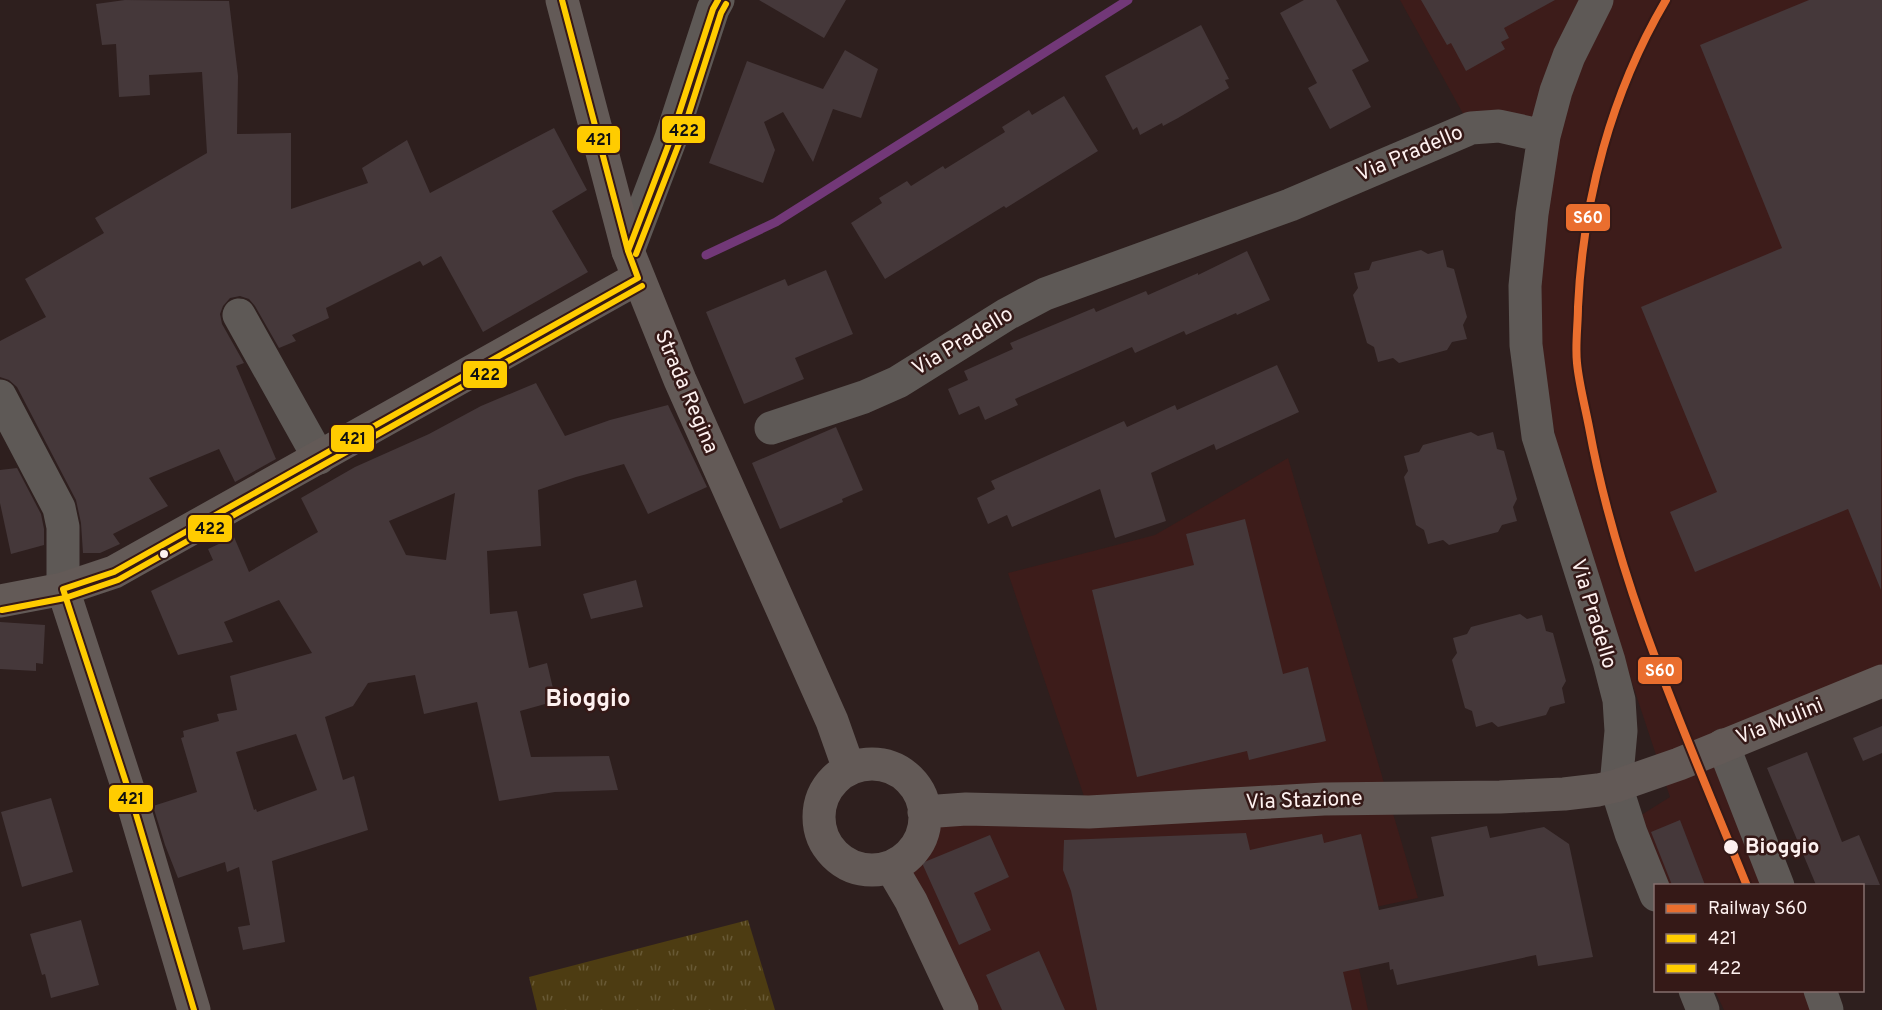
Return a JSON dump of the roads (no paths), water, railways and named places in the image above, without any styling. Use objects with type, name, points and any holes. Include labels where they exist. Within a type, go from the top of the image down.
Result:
[{"type":"street","name":"Strada Regina","points":[[562,0],[633,264],[680,380],[832,721],[849,769]]},
{"type":"street","points":[[0,601],[63,590],[114,572],[319,458],[633,264],[648,202],[718,0]]},
{"type":"street","points":[[1544,136],[1556,91],[1569,56],[1597,0]]},
{"type":"street","name":"Via Pradello","points":[[771,428],[864,397],[898,382],[1007,314],[1045,294],[1290,205],[1471,128],[1499,126],[1544,136],[1532,214],[1525,286],[1526,345],[1531,393],[1538,436],[1609,661],[1619,700],[1621,731],[1616,786]]},
{"type":"street","points":[[239,315],[319,458]]},
{"type":"street","points":[[0,396],[59,508],[63,527],[63,590],[133,804],[194,1010]]},
{"type":"street","name":"Via Mulini","points":[[1679,764],[1882,681]]},
{"type":"street","points":[[1723,745],[1778,884]]},
{"type":"street","name":"Via Stazione","points":[[924,812],[966,809],[1089,812],[1324,799],[1564,794],[1616,786],[1679,764]]},
{"type":"street","points":[[866,765],[882,765],[898,771],[911,781],[920,795],[924,812],[924,829],[917,845],[906,858],[891,867],[874,870],[858,868],[842,861],[830,850],[822,836],[819,821],[820,805],[826,790],[836,778],[849,769],[866,765]]},
{"type":"street","points":[[1616,786],[1631,833],[1654,890]]},
{"type":"street","points":[[891,867],[911,901],[962,1010]]},
{"type":"street","points":[[1696,992],[1703,1010]]},
{"type":"street","points":[[1821,992],[1827,1010]]},
{"type":"waterway","points":[[706,255],[776,222],[1128,0]]},
{"type":"rail line","name":"S60","points":[[1666,0],[1630,72],[1603,148],[1586,227],[1581,267],[1576,342],[1577,363],[1602,486],[1617,545],[1656,660],[1746,884]]},
{"type":"place","name":"Bioggio","points":[[1731,847]]},
{"type":"district","name":"Bioggio","points":[[588,700]]}]
